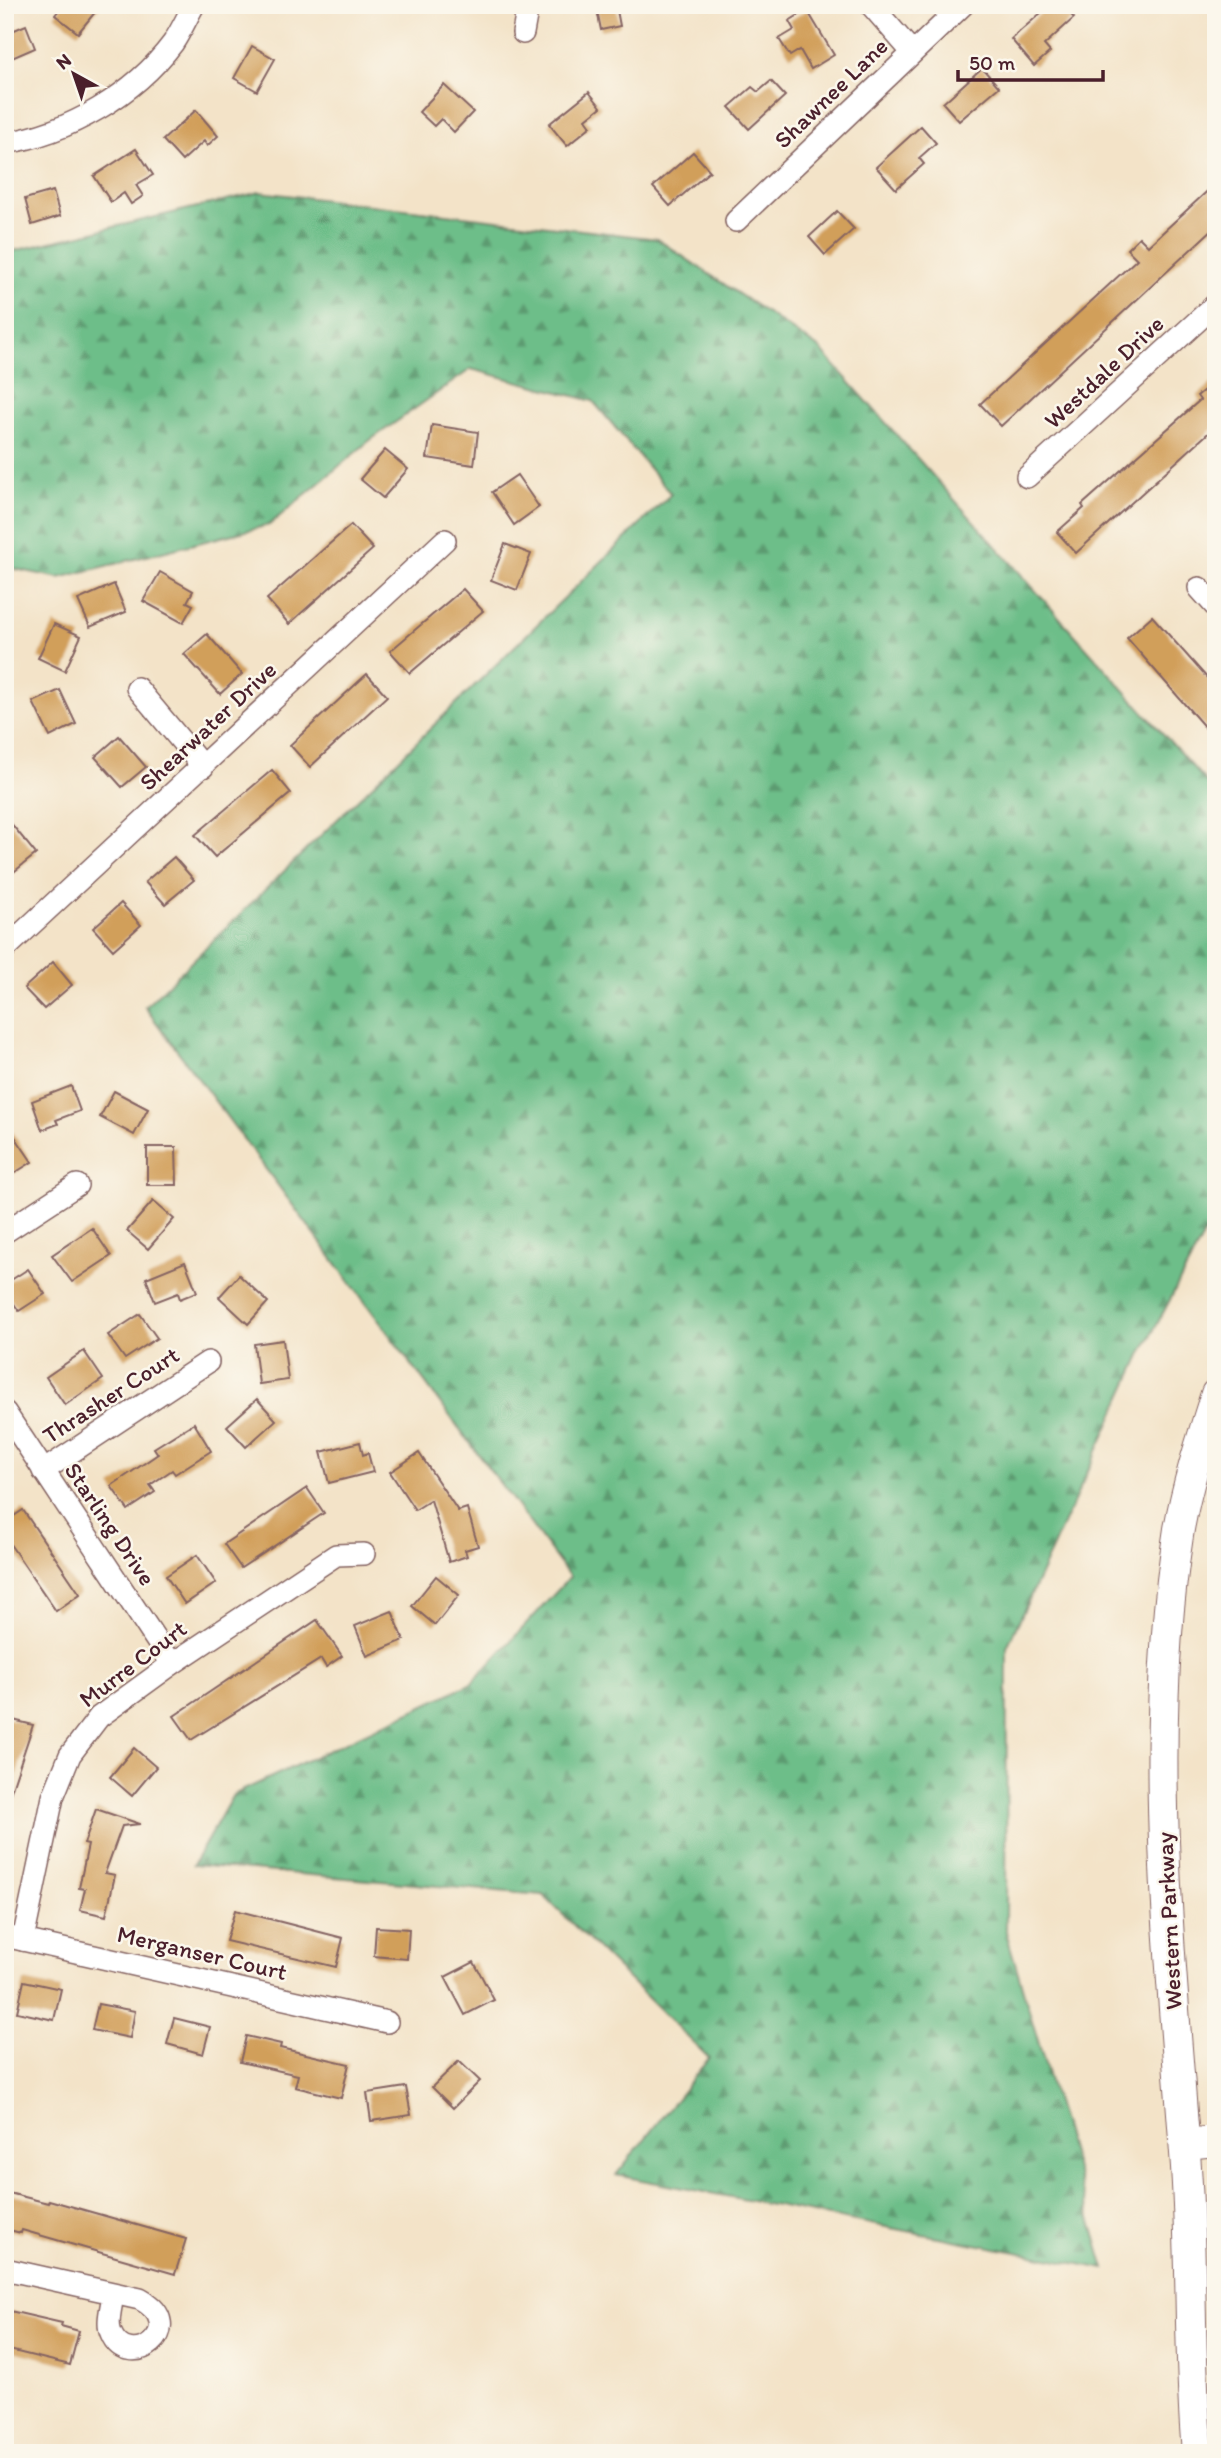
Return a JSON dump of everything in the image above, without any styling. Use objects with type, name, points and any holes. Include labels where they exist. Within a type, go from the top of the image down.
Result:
[{"type":"main road","name":"Western Parkway","points":[[1197,2453],[1185,2144],[1162,1815],[1163,1696],[1169,1607],[1180,1525],[1216,1394]]},
{"type":"main road","points":[[1185,2144],[1216,2141]]},
{"type":"street","points":[[5,143],[66,127],[100,107],[137,79],[172,43],[194,5]]},
{"type":"street","points":[[523,33],[528,5]]},
{"type":"street","points":[[871,5],[912,52]]},
{"type":"street","name":"Shawnee Lane","points":[[736,221],[963,5]]},
{"type":"street","name":"Westdale Drive","points":[[1027,477],[1216,304]]},
{"type":"street","name":"Shearwater Drive","points":[[6,946],[203,767],[445,540]]},
{"type":"street","points":[[1199,588],[1216,607]]},
{"type":"street","points":[[137,688],[203,767]]},
{"type":"street","points":[[5,1232],[76,1185]]},
{"type":"street","name":"Thrasher Court","points":[[43,1471],[208,1362]]},
{"type":"street","name":"Starling Drive","points":[[5,1412],[172,1664]]},
{"type":"street","name":"Murre Court","points":[[14,1938],[53,1797],[69,1755],[99,1717],[172,1664],[336,1555],[364,1554]]},
{"type":"street","name":"Merganser Court","points":[[14,1938],[387,2022]]},
{"type":"street","points":[[5,2269],[113,2294]]},
{"type":"green space","points":[[260,192],[657,239],[820,349],[1216,793],[1216,1212],[1142,1353],[1007,1647],[1006,1932],[1105,2269],[616,2175],[709,2058],[543,1895],[193,1865],[233,1795],[472,1683],[570,1577],[145,1007],[671,494],[593,401],[471,369],[369,441],[269,525],[59,578],[5,567],[5,253]]},
{"type":"building","points":[[63,5],[101,5],[78,33],[55,15]]},
{"type":"building","points":[[596,5],[616,5],[620,26],[601,30]]},
{"type":"building","points":[[1050,5],[1063,5],[1074,18],[1044,45],[1050,52],[1034,66],[1011,39]]},
{"type":"building","points":[[807,10],[834,55],[811,69],[800,50],[790,56],[779,39],[794,30],[789,21]]},
{"type":"building","points":[[26,25],[35,48],[5,61],[5,34]]},
{"type":"building","points":[[252,46],[275,59],[257,91],[234,78]]},
{"type":"building","points":[[982,68],[999,87],[959,121],[943,103]]},
{"type":"building","points":[[771,81],[785,96],[749,129],[729,107],[752,87],[758,92]]},
{"type":"building","points":[[444,85],[473,112],[454,132],[441,119],[434,126],[419,112]]},
{"type":"building","points":[[589,92],[601,107],[586,119],[591,126],[567,146],[549,124]]},
{"type":"building","points":[[196,110],[218,136],[207,146],[204,141],[182,161],[163,140]]},
{"type":"building","points":[[921,126],[936,143],[919,158],[924,164],[896,189],[876,167]]},
{"type":"building","points":[[136,149],[153,175],[136,185],[143,196],[131,204],[124,193],[111,202],[94,176]]},
{"type":"building","points":[[693,152],[710,171],[670,206],[653,187]]},
{"type":"building","points":[[1216,183],[1216,226],[1001,426],[980,404],[1137,259],[1127,249],[1139,237],[1148,246]]},
{"type":"building","points":[[53,191],[60,216],[32,225],[25,199]]},
{"type":"building","points":[[837,211],[854,229],[825,255],[809,237]]},
{"type":"building","points":[[1216,380],[1216,426],[1076,553],[1057,532],[1084,508],[1082,505],[1200,400],[1197,396]]},
{"type":"building","points":[[432,425],[478,432],[474,465],[427,458]]},
{"type":"building","points":[[385,450],[408,469],[383,498],[360,479]]},
{"type":"building","points":[[517,475],[539,507],[514,525],[492,492]]},
{"type":"building","points":[[351,525],[373,549],[289,624],[267,599]]},
{"type":"building","points":[[505,544],[531,554],[517,590],[491,580]]},
{"type":"building","points":[[160,572],[193,591],[187,602],[193,605],[183,623],[143,601]]},
{"type":"building","points":[[114,584],[126,612],[90,627],[78,600]]},
{"type":"building","points":[[463,589],[483,611],[410,673],[390,651]]},
{"type":"building","points":[[1152,616],[1216,688],[1216,721],[1207,730],[1127,638]]},
{"type":"building","points":[[54,624],[81,636],[65,671],[38,658]]},
{"type":"building","points":[[207,634],[242,674],[220,694],[184,654]]},
{"type":"building","points":[[367,674],[387,696],[310,767],[290,745]]},
{"type":"building","points":[[60,690],[76,724],[50,737],[33,702]]},
{"type":"building","points":[[119,736],[146,767],[122,787],[95,757]]},
{"type":"building","points":[[272,770],[291,793],[215,857],[195,835]]},
{"type":"building","points":[[5,816],[36,854],[5,879]]},
{"type":"building","points":[[174,857],[194,880],[165,904],[145,882]]},
{"type":"building","points":[[121,903],[141,925],[113,950],[93,928]]},
{"type":"building","points":[[53,962],[72,985],[44,1009],[24,988]]},
{"type":"building","points":[[71,1086],[80,1111],[56,1120],[58,1124],[42,1130],[32,1101]]},
{"type":"building","points":[[114,1091],[148,1109],[134,1135],[100,1117]]},
{"type":"building","points":[[5,1122],[32,1162],[5,1179]]},
{"type":"building","points":[[147,1147],[176,1147],[177,1185],[147,1185]]},
{"type":"building","points":[[153,1201],[174,1219],[148,1249],[127,1231]]},
{"type":"building","points":[[92,1228],[111,1256],[72,1282],[52,1255]]},
{"type":"building","points":[[185,1262],[197,1292],[180,1299],[178,1293],[155,1302],[146,1278]]},
{"type":"building","points":[[28,1269],[45,1294],[19,1311],[5,1291],[5,1284]]},
{"type":"building","points":[[239,1275],[268,1302],[248,1324],[219,1297]]},
{"type":"building","points":[[140,1314],[157,1338],[125,1359],[108,1335]]},
{"type":"building","points":[[283,1340],[288,1380],[259,1384],[254,1344]]},
{"type":"building","points":[[84,1351],[103,1379],[65,1405],[46,1377]]},
{"type":"building","points":[[257,1399],[276,1420],[246,1447],[227,1426]]},
{"type":"building","points":[[194,1423],[211,1451],[175,1474],[172,1470],[150,1485],[155,1492],[128,1510],[111,1486],[158,1454],[154,1448]]},
{"type":"building","points":[[360,1442],[363,1455],[368,1453],[373,1472],[329,1483],[321,1452]]},
{"type":"building","points":[[419,1453],[458,1511],[467,1508],[478,1546],[465,1550],[467,1556],[449,1562],[431,1500],[415,1510],[390,1472]]},
{"type":"building","points":[[307,1488],[324,1513],[241,1568],[224,1544]]},
{"type":"building","points":[[23,1510],[80,1594],[56,1611],[5,1537],[5,1522]]},
{"type":"building","points":[[197,1555],[216,1583],[185,1604],[166,1576]]},
{"type":"building","points":[[436,1576],[459,1595],[435,1625],[412,1606]]},
{"type":"building","points":[[392,1611],[404,1640],[367,1656],[355,1626]]},
{"type":"building","points":[[317,1620],[342,1656],[326,1667],[321,1659],[191,1740],[174,1716]]},
{"type":"building","points":[[5,1718],[33,1725],[10,1794],[5,1794]]},
{"type":"building","points":[[134,1748],[156,1767],[132,1796],[110,1777]]},
{"type":"building","points":[[96,1809],[140,1824],[122,1826],[105,1873],[115,1875],[106,1916],[80,1910],[85,1889],[79,1888],[88,1845],[84,1844]]},
{"type":"building","points":[[235,1910],[343,1938],[336,1967],[226,1941]]},
{"type":"building","points":[[376,1927],[409,1929],[407,1959],[374,1956]]},
{"type":"building","points":[[474,1962],[494,2000],[465,2015],[445,1977]]},
{"type":"building","points":[[24,1981],[61,1989],[54,2020],[17,2012]]},
{"type":"building","points":[[98,2004],[135,2011],[130,2038],[92,2030]]},
{"type":"building","points":[[174,2018],[210,2027],[203,2054],[167,2044]]},
{"type":"building","points":[[246,2036],[281,2044],[280,2048],[349,2064],[341,2098],[295,2087],[298,2075],[240,2062]]},
{"type":"building","points":[[459,2061],[480,2081],[453,2108],[432,2087]]},
{"type":"building","points":[[406,2087],[411,2115],[371,2121],[367,2093]]},
{"type":"building","points":[[5,2192],[48,2203],[49,2200],[186,2239],[175,2274],[22,2230],[21,2233],[5,2229]]},
{"type":"building","points":[[10,2311],[62,2323],[61,2326],[79,2331],[70,2365],[5,2349],[5,2314],[9,2315]]}]
